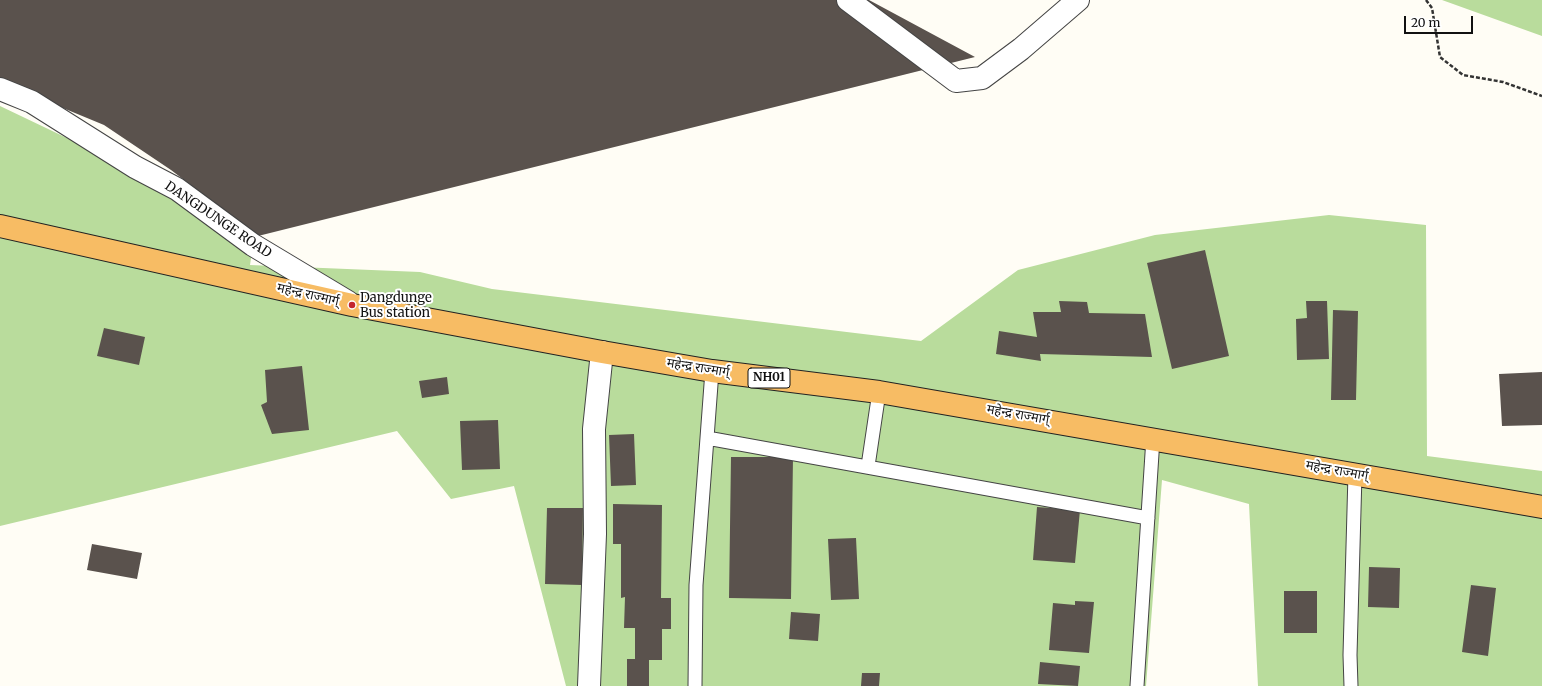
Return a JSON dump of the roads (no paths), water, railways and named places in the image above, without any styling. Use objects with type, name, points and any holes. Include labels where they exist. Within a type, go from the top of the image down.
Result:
[{"type":"highway","name":"महेन्द्र राज्मार्ग्","points":[[0,226],[352,305],[602,352],[712,371],[879,392],[1153,438],[1542,507]]},
{"type":"street","points":[[848,0],[956,81],[982,78],[1021,48],[1078,0]]},
{"type":"street","name":"DANGDUNGE ROAD","points":[[0,89],[32,102],[135,167],[177,189],[253,245],[352,305]]},
{"type":"street","points":[[589,686],[595,534],[594,429],[602,352]]},
{"type":"lane","points":[[695,686],[696,585],[712,371]]},
{"type":"lane","points":[[868,466],[879,392]]},
{"type":"lane","points":[[707,438],[1148,518]]},
{"type":"lane","points":[[1137,686],[1153,438]]},
{"type":"lane","points":[[1351,686],[1350,655],[1355,474]]},
{"type":"place","name":"Dangdunge Bus station","points":[[352,305]]}]
